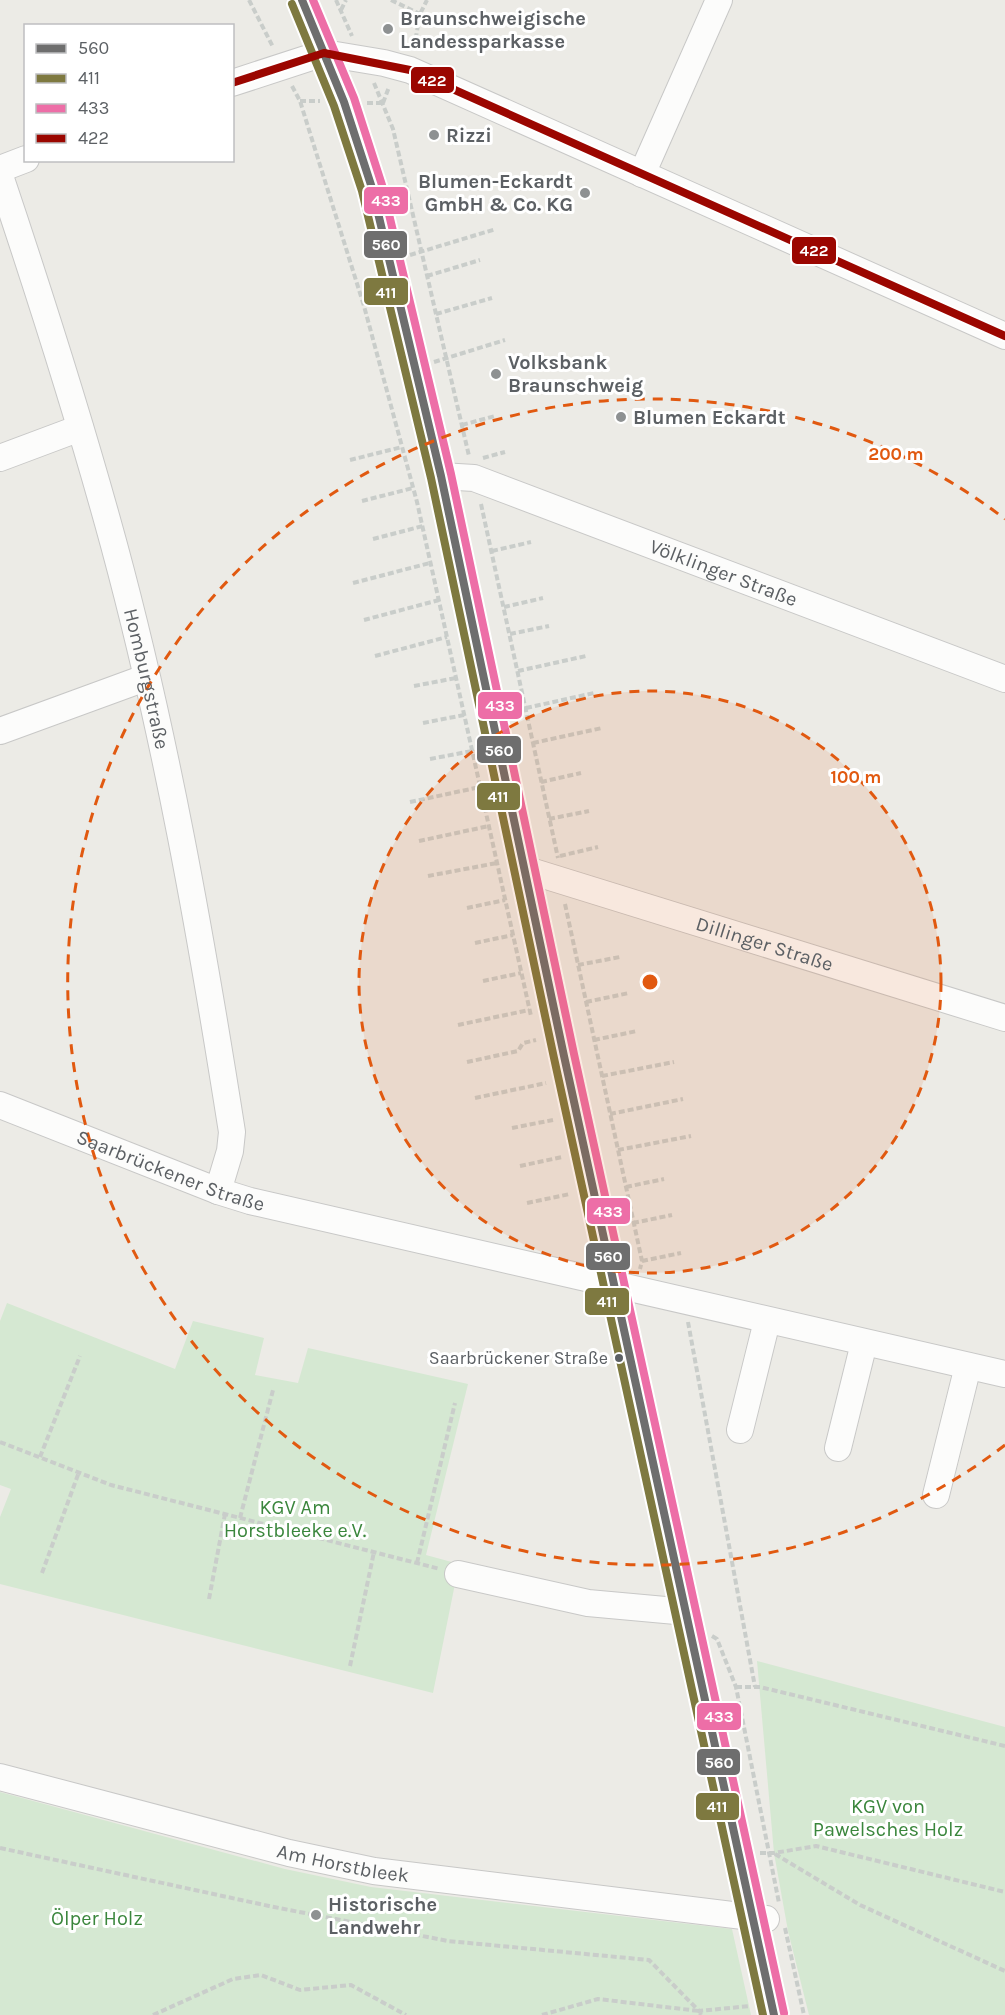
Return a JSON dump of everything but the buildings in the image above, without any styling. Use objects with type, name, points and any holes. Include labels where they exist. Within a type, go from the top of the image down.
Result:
[{"type":"street","points":[[302,0],[340,92],[372,188],[390,261],[441,476],[524,869],[626,1286],[687,1612],[771,1917],[762,2011]]},
{"type":"street","points":[[642,174],[719,0]]},
{"type":"street","points":[[234,82],[324,53],[384,63],[410,70],[1005,336]]},
{"type":"street","points":[[0,169],[24,160]]},
{"type":"street","name":"Homburgstraße","points":[[0,176],[42,301],[114,547],[175,807],[205,967],[231,1132],[230,1151],[218,1191]]},
{"type":"street","points":[[0,458],[80,428]]},
{"type":"street","name":"Völklinger Straße","points":[[441,476],[473,470],[1005,679]]},
{"type":"street","points":[[0,731],[145,678]]},
{"type":"street","name":"Dillinger Straße","points":[[524,869],[559,868],[1005,1018]]},
{"type":"street","name":"Saarbrückener Straße","points":[[0,1105],[218,1191],[250,1201],[1005,1374]]},
{"type":"street","points":[[740,1430],[767,1321]]},
{"type":"street","points":[[838,1448],[864,1343]]},
{"type":"street","points":[[936,1495],[968,1366]]},
{"type":"street","points":[[458,1574],[588,1603],[687,1612]]},
{"type":"street","name":"Am Horstbleek","points":[[0,1778],[289,1852],[375,1871],[771,1917]]},
{"type":"path","points":[[249,0],[300,101],[364,306],[423,526],[531,1020]]},
{"type":"path","points":[[341,11],[346,0]]},
{"type":"path","points":[[391,0],[420,14]]},
{"type":"path","points":[[410,70],[420,14],[427,0]]},
{"type":"path","points":[[382,103],[393,129],[492,551],[642,1261]]},
{"type":"path","points":[[390,261],[495,229]]},
{"type":"path","points":[[428,276],[480,260]]},
{"type":"path","points":[[436,314],[492,297]]},
{"type":"path","points":[[415,368],[505,340]]},
{"type":"path","points":[[462,425],[495,416]]},
{"type":"path","points":[[350,460],[402,447]]},
{"type":"path","points":[[473,470],[505,452]]},
{"type":"path","points":[[362,501],[413,488]]},
{"type":"path","points":[[373,538],[423,526]]},
{"type":"path","points":[[492,551],[531,542]]},
{"type":"path","points":[[353,583],[430,562]]},
{"type":"path","points":[[504,607],[543,598]]},
{"type":"path","points":[[364,620],[439,600]]},
{"type":"path","points":[[510,634],[549,626]]},
{"type":"path","points":[[375,656],[447,637]]},
{"type":"path","points":[[518,670],[586,656]]},
{"type":"path","points":[[414,686],[456,678]]},
{"type":"path","points":[[526,708],[594,693]]},
{"type":"path","points":[[423,723],[464,715]]},
{"type":"path","points":[[533,743],[602,728]]},
{"type":"path","points":[[430,759],[472,751]]},
{"type":"path","points":[[542,782],[581,773]]},
{"type":"path","points":[[410,802],[480,788]]},
{"type":"path","points":[[549,819],[589,811]]},
{"type":"path","points":[[419,841],[489,826]]},
{"type":"path","points":[[559,868],[597,848]]},
{"type":"path","points":[[428,876],[497,862]]},
{"type":"path","points":[[467,908],[505,900]]},
{"type":"path","points":[[475,943],[513,936]]},
{"type":"path","points":[[578,965],[620,957]]},
{"type":"path","points":[[483,981],[521,973]]},
{"type":"path","points":[[586,1002],[629,993]]},
{"type":"path","points":[[458,1025],[529,1010]]},
{"type":"path","points":[[534,1030],[538,1051]]},
{"type":"path","points":[[594,1040],[637,1031]]},
{"type":"path","points":[[467,1062],[518,1051],[523,1043],[536,1040]]},
{"type":"path","points":[[602,1076],[674,1062]]},
{"type":"path","points":[[543,1072],[548,1092]]},
{"type":"path","points":[[475,1098],[546,1083]]},
{"type":"path","points":[[610,1114],[683,1099]]},
{"type":"path","points":[[552,1111],[555,1129]]},
{"type":"path","points":[[512,1128],[554,1120]]},
{"type":"path","points":[[618,1150],[691,1136]]},
{"type":"path","points":[[560,1148],[564,1166]]},
{"type":"path","points":[[520,1166],[562,1157]]},
{"type":"path","points":[[626,1187],[664,1179]]},
{"type":"path","points":[[568,1185],[572,1205]]},
{"type":"path","points":[[527,1203],[570,1194]]},
{"type":"path","points":[[633,1223],[672,1215]]},
{"type":"path","points":[[626,1286],[642,1261],[681,1253]]},
{"type":"path","points":[[685,1300],[755,1687]]},
{"type":"path","points":[[40,1457],[80,1356]]},
{"type":"path","points":[[240,1518],[273,1390]]},
{"type":"path","points":[[417,1563],[455,1403]]},
{"type":"path","points":[[0,1442],[111,1485],[458,1574]]},
{"type":"path","points":[[42,1573],[79,1472]]},
{"type":"path","points":[[209,1599],[225,1514]]},
{"type":"path","points":[[350,1666],[374,1552]]},
{"type":"path","points":[[706,1632],[717,1639],[736,1687],[771,1917],[804,2015]]},
{"type":"path","points":[[736,1687],[755,1687],[1005,1746]]},
{"type":"path","points":[[1005,1892],[816,1846],[774,1853],[860,1905],[1005,1971]]},
{"type":"path","points":[[0,1848],[269,1906],[448,1941],[649,1960],[700,2013]]},
{"type":"path","points":[[153,2015],[233,1978],[261,1975],[300,1990],[351,1986],[406,2015]]},
{"type":"path","points":[[542,2015],[598,1999],[700,2013],[762,2011]]},
{"type":"green space","name":"KGV Am Horstbleeke e.V.","points":[[7,1303],[175,1369],[193,1321],[264,1338],[255,1375],[298,1383],[308,1348],[468,1384],[426,1555],[459,1564],[433,1693],[0,1584],[0,1517],[11,1489],[0,1485],[0,1321]]},
{"type":"green space","name":"KGV von Pawelsches Holz","points":[[757,1661],[1005,1727],[1005,2015],[809,2015],[788,1931],[774,1853]]},
{"type":"green space","name":"Ölper Holz","points":[[0,1792],[285,1869],[371,1887],[732,1929],[751,2015],[0,2015]]},
{"type":"transit line","name":"560","points":[[302,0],[344,102],[372,188],[441,476],[564,1056],[774,2015]]},
{"type":"transit line","name":"433","points":[[313,0],[354,98],[382,185],[451,474],[574,1054],[784,2013]]},
{"type":"transit line","name":"411","points":[[292,4],[334,106],[362,191],[431,478],[554,1058],[763,2015]]},
{"type":"transit line","name":"422","points":[[234,82],[324,53],[410,70],[1005,336]]},
{"type":"place","name":"Braunschweigische Landessparkasse","points":[[388,29]]},
{"type":"place","name":"Rizzi","points":[[434,135]]},
{"type":"place","name":"Blumen-Eckardt GmbH & Co. KG","points":[[585,193]]},
{"type":"place","name":"Volksbank Braunschweig","points":[[496,374]]},
{"type":"place","name":"Blumen Eckardt","points":[[621,417]]},
{"type":"place","name":"Saarbrückener Straße","points":[[619,1358]]},
{"type":"place","name":"Historische Landwehr","points":[[316,1915]]}]
